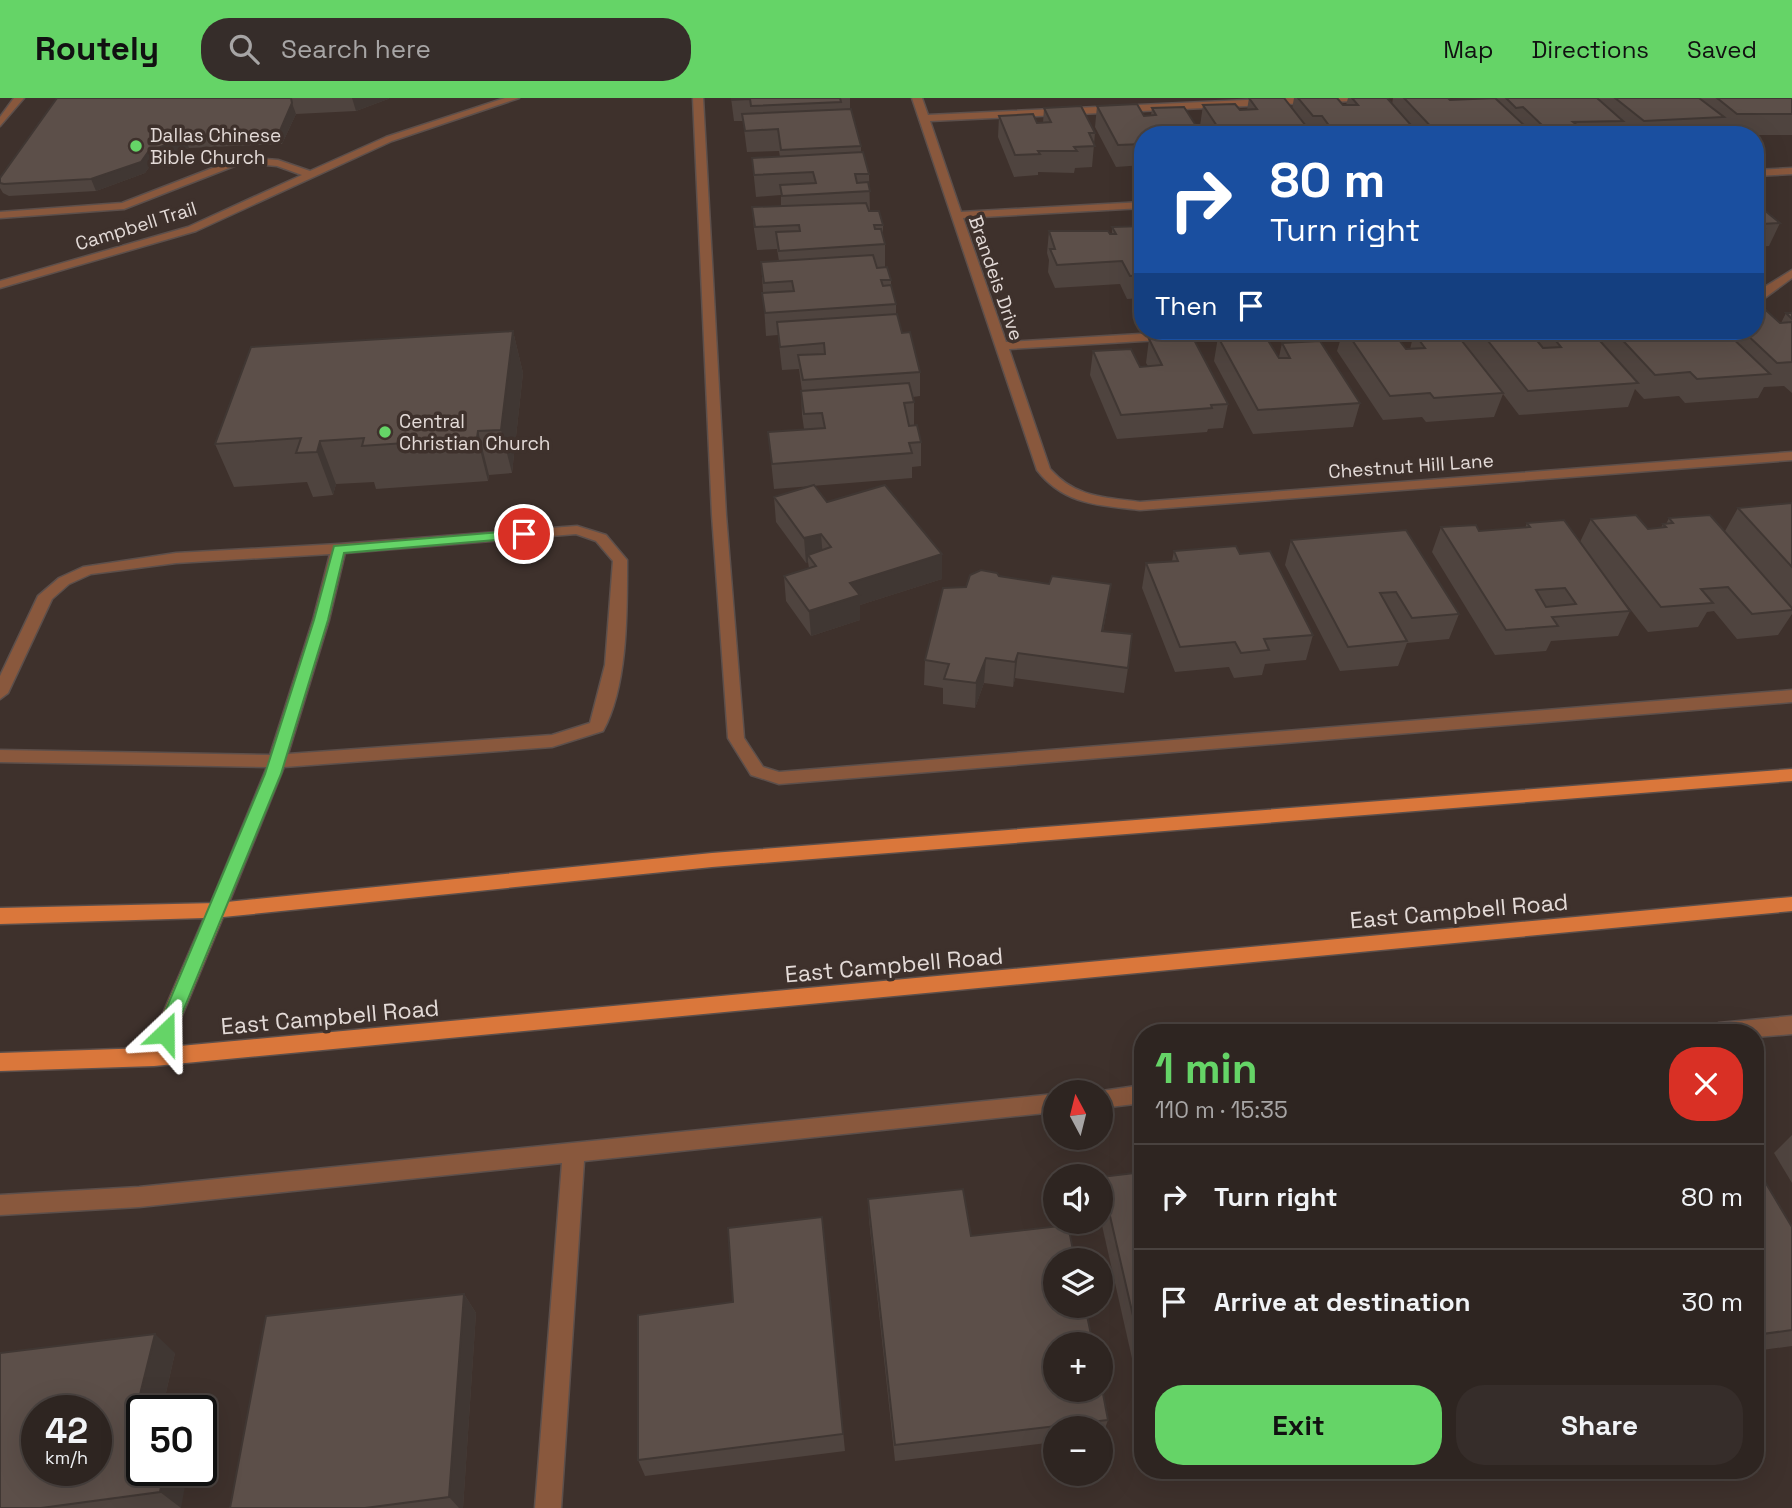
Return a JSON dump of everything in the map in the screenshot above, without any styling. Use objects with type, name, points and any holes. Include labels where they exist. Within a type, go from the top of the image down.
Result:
[{"type":"main road","points":[[0,916],[217,910],[712,860],[1792,775]]},
{"type":"main road","name":"East Campbell Road","points":[[0,1062],[154,1058],[1792,904]]},
{"type":"main road","points":[[154,1058],[217,910]]},
{"type":"street","points":[[0,123],[19,98]]},
{"type":"street","name":"Campbell Trail","points":[[0,285],[192,229],[389,139],[514,98]]},
{"type":"street","points":[[698,98],[719,515],[736,738],[757,771],[779,778],[1792,696]]},
{"type":"street","name":"Brandeis Drive","points":[[917,98],[1044,470]]},
{"type":"street","points":[[924,118],[1350,98]]},
{"type":"street","points":[[0,215],[124,206],[241,160],[278,163],[311,174]]},
{"type":"street","points":[[1764,173],[1792,172]]},
{"type":"street","points":[[956,215],[1134,205]]},
{"type":"street","points":[[1764,294],[1792,273]]},
{"type":"street","points":[[1001,346],[1134,338]]},
{"type":"street","name":"Chestnut Hill Lane","points":[[1044,470],[1059,487],[1087,499],[1140,506],[1792,456]]},
{"type":"street","points":[[0,693],[46,596],[64,581],[88,570],[176,558],[338,549],[577,530],[601,538],[620,560],[618,622],[606,706],[597,727],[552,741],[277,761],[0,756]]},
{"type":"street","points":[[217,910],[277,761],[321,620],[338,549]]},
{"type":"street","points":[[1764,1028],[1792,1025]]},
{"type":"street","points":[[1113,1098],[1134,1095]]},
{"type":"street","points":[[0,1205],[139,1197],[1043,1104]]},
{"type":"street","points":[[548,1508],[574,1152]]},
{"type":"building","name":"Dallas Chinese Bible Church","points":[[57,98],[291,98],[292,103],[279,133],[185,137],[148,152],[141,162],[91,179],[0,183],[0,178]]},
{"type":"building","points":[[732,98],[840,98],[841,102],[751,106],[750,99]]},
{"type":"building","points":[[1249,98],[1284,98],[1306,126],[1217,126],[1203,105],[1235,104],[1240,110],[1257,109]]},
{"type":"building","points":[[1298,98],[1337,98],[1343,105],[1358,105],[1352,98],[1387,98],[1412,126],[1329,126],[1322,116],[1313,116]]},
{"type":"building","points":[[1404,98],[1495,98],[1525,126],[1430,126]]},
{"type":"building","points":[[1506,98],[1597,98],[1623,121],[1573,122],[1578,126],[1543,126],[1523,107],[1516,108]]},
{"type":"building","points":[[1615,98],[1699,98],[1724,117],[1644,121]]},
{"type":"building","points":[[1717,98],[1792,98],[1792,114],[1737,114]]},
{"type":"building","points":[[1137,104],[1144,116],[1156,115],[1152,108],[1184,107],[1196,126],[1134,126],[1134,144],[1118,145],[1097,106]]},
{"type":"building","points":[[1081,106],[1095,133],[1089,133],[1095,146],[1074,147],[1077,151],[1038,151],[1040,154],[1015,155],[999,116],[1033,114],[1037,123],[1051,122],[1044,108]]},
{"type":"building","points":[[851,109],[861,146],[781,150],[778,129],[745,131],[742,114]]},
{"type":"building","points":[[863,152],[869,174],[855,174],[857,183],[868,182],[870,191],[782,196],[780,185],[816,183],[813,172],[754,175],[752,158]]},
{"type":"building","points":[[866,203],[869,211],[879,211],[883,225],[874,225],[875,229],[881,229],[885,244],[779,251],[776,232],[800,231],[799,225],[755,227],[752,207]]},
{"type":"building","points":[[1764,210],[1780,223],[1764,224]]},
{"type":"building","points":[[1134,226],[1134,276],[1130,276],[1122,261],[1057,265],[1050,249],[1055,249],[1049,231],[1108,231],[1110,234],[1116,234],[1112,227]]},
{"type":"building","points":[[873,255],[877,268],[887,267],[891,280],[881,280],[883,286],[891,285],[896,304],[765,313],[762,293],[794,291],[792,281],[764,283],[761,262]]},
{"type":"building","points":[[1764,308],[1780,323],[1792,322],[1792,362],[1777,363],[1753,340],[1764,340]]},
{"type":"building","points":[[897,314],[902,333],[910,332],[920,372],[803,380],[798,355],[825,354],[824,343],[780,347],[777,322]]},
{"type":"building","points":[[513,331],[501,430],[478,431],[477,438],[362,446],[364,438],[320,441],[317,452],[296,453],[301,438],[215,444],[251,347]]},
{"type":"building","points":[[1150,340],[1194,340],[1228,404],[1211,405],[1212,408],[1121,415],[1093,351],[1131,349],[1140,367],[1162,365]]},
{"type":"building","points":[[1220,340],[1268,340],[1279,358],[1290,358],[1282,343],[1320,341],[1360,403],[1258,410]]},
{"type":"building","points":[[1352,340],[1399,340],[1406,349],[1425,348],[1419,340],[1461,340],[1503,393],[1434,398],[1430,393],[1390,396]]},
{"type":"building","points":[[1536,340],[1543,348],[1561,347],[1555,340],[1599,340],[1638,383],[1528,391],[1488,341],[1482,341]]},
{"type":"building","points":[[1622,340],[1734,340],[1770,374],[1697,379],[1690,372],[1655,375]]},
{"type":"building","points":[[909,383],[914,402],[904,403],[909,426],[917,425],[921,442],[909,443],[912,453],[772,464],[768,432],[825,428],[822,413],[804,414],[801,391]]},
{"type":"building","points":[[814,485],[827,502],[885,485],[942,554],[850,583],[860,595],[809,611],[784,576],[816,566],[808,555],[831,547],[821,534],[804,538],[774,497]]},
{"type":"building","points":[[1792,503],[1792,567],[1738,508]]},
{"type":"building","points":[[1636,515],[1648,529],[1666,527],[1663,524],[1673,523],[1669,518],[1710,515],[1792,610],[1752,614],[1728,587],[1701,589],[1713,603],[1661,607],[1591,519]]},
{"type":"building","points":[[1564,520],[1630,611],[1552,617],[1558,626],[1506,630],[1441,527],[1476,525],[1479,531],[1530,527],[1527,523]],"holes":[[[1565,588],[1576,604],[1546,607],[1536,590]]]},
{"type":"building","points":[[1406,530],[1459,614],[1412,618],[1396,592],[1380,593],[1407,641],[1348,647],[1291,540]]},
{"type":"building","points":[[1236,546],[1240,554],[1270,551],[1313,635],[1264,639],[1269,650],[1241,653],[1235,642],[1180,647],[1146,563],[1178,561],[1174,551]]},
{"type":"building","points":[[981,570],[997,573],[999,576],[1049,584],[1052,576],[1111,584],[1102,631],[1132,634],[1128,668],[1018,653],[1015,662],[986,658],[976,683],[944,679],[949,664],[925,660],[943,588],[966,587],[970,575]]},
{"type":"building","points":[[1134,1173],[1134,1320],[1113,1229],[1113,1176]]},
{"type":"building","points":[[1764,1180],[1792,1227],[1792,1330],[1764,1334]]},
{"type":"building","points":[[963,1189],[971,1236],[1043,1228],[1043,1234],[1070,1234],[1073,1248],[1043,1248],[1043,1318],[1088,1318],[1090,1332],[1043,1332],[1043,1402],[1105,1402],[1107,1416],[1043,1416],[1043,1428],[895,1445],[868,1199]]},
{"type":"building","points":[[822,1217],[843,1434],[638,1460],[638,1315],[733,1302],[728,1228]]},
{"type":"building","points":[[464,1294],[449,1497],[365,1508],[230,1508],[266,1316]]},
{"type":"building","points":[[155,1334],[140,1395],[126,1395],[126,1486],[161,1486],[160,1492],[41,1508],[0,1508],[0,1353]]},
{"type":"place","name":"Dallas Chinese Bible Church","points":[[136,146]]},
{"type":"place","name":"Central Christian Church","points":[[385,432]]},
{"type":"route","points":[[165,1033],[273,774],[321,620],[338,549],[524,534]]}]
